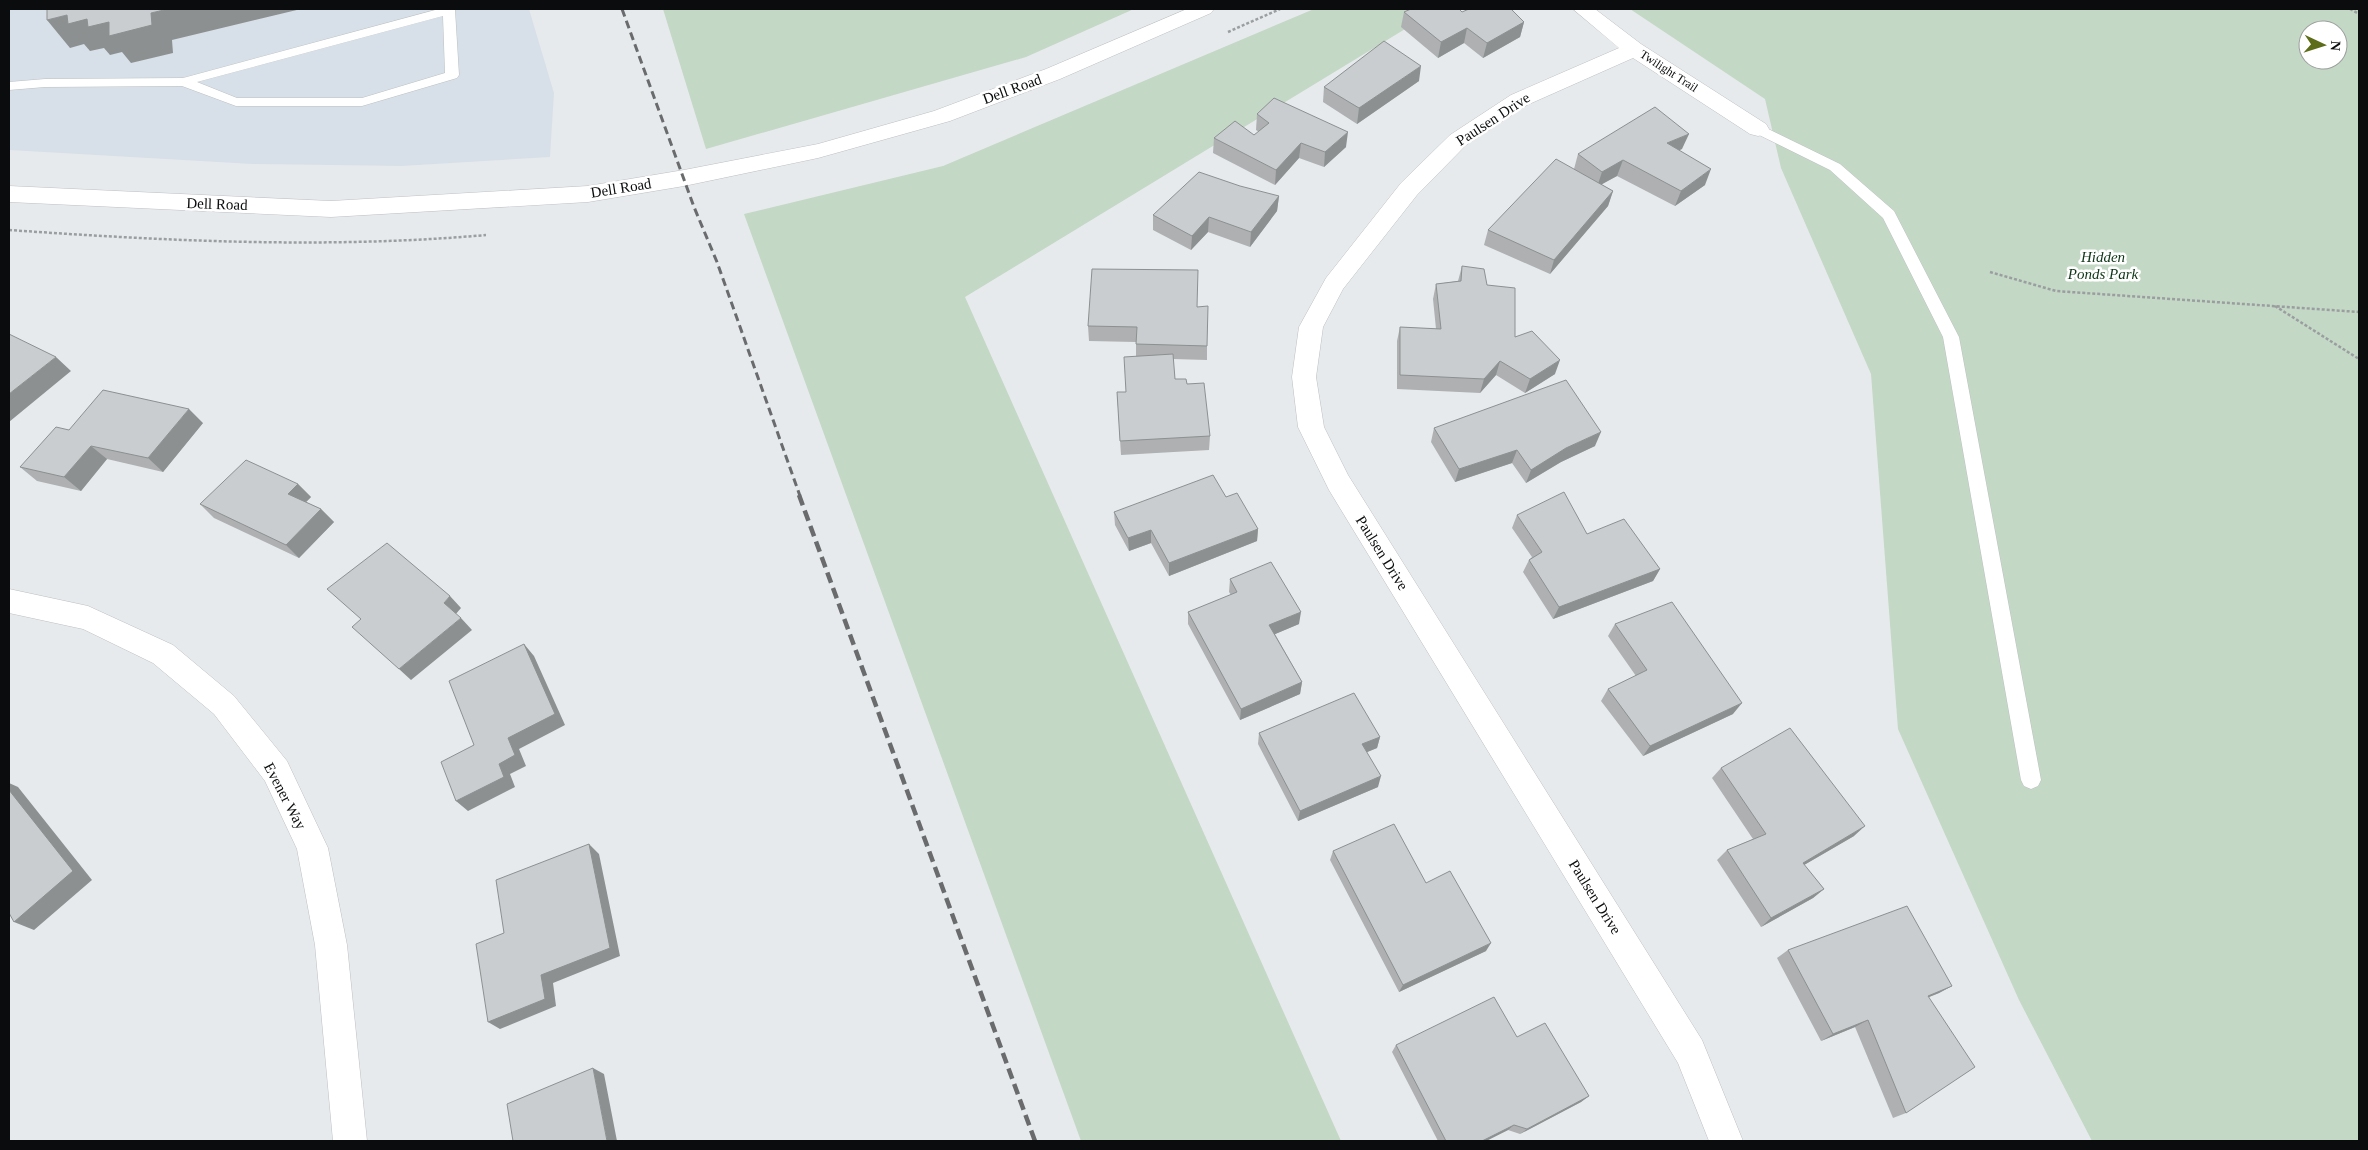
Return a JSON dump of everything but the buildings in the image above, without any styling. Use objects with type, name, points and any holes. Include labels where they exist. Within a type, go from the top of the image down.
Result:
[{"type":"street","name":"Dell Road","points":[[9,194],[331,209],[588,194],[684,178],[818,150],[942,116],[1053,74],[1204,9]]},
{"type":"street","name":"Twilight Trail","points":[[1583,9],[1634,49],[1758,129]]},
{"type":"street","name":"Paulsen Drive","points":[[1634,49],[1519,100],[1458,140],[1409,189],[1334,284],[1311,327],[1304,377],[1311,427],[1338,482],[1690,1052],[1726,1141]]},
{"type":"street","name":"Evener Way","points":[[9,601],[88,618],[163,654],[224,705],[276,771],[312,848],[316,868],[331,945],[350,1141]]},
{"type":"lane","points":[[9,86],[45,83],[183,82],[449,10],[452,75],[362,102],[236,102],[183,82]]},
{"type":"lane","points":[[1758,129],[1835,167],[1889,215],[1951,338],[2031,780]]},
{"type":"path","points":[[2350,9],[2359,14]]},
{"type":"path","points":[[1990,272],[2056,292],[2359,312]]},
{"type":"path","points":[[2274,306],[2359,359]]},
{"type":"shaded area","points":[[9,9],[529,9],[554,93],[550,157],[402,166],[252,164],[9,150]]},
{"type":"green space","points":[[663,9],[1134,9],[1026,57],[706,149]]},
{"type":"green space","points":[[1314,9],[1438,9],[965,297],[1341,1141],[1081,1141],[744,214],[943,166]]},
{"type":"green space","name":"Hidden Ponds Park","points":[[1630,9],[2359,9],[2359,1141],[2092,1141],[2019,1000],[1898,729],[1871,374],[1781,168],[1765,99]]},
{"type":"railway","points":[[622,9],[694,207],[717,262],[800,496]]},
{"type":"railway","points":[[799,495],[1035,1141]]}]
